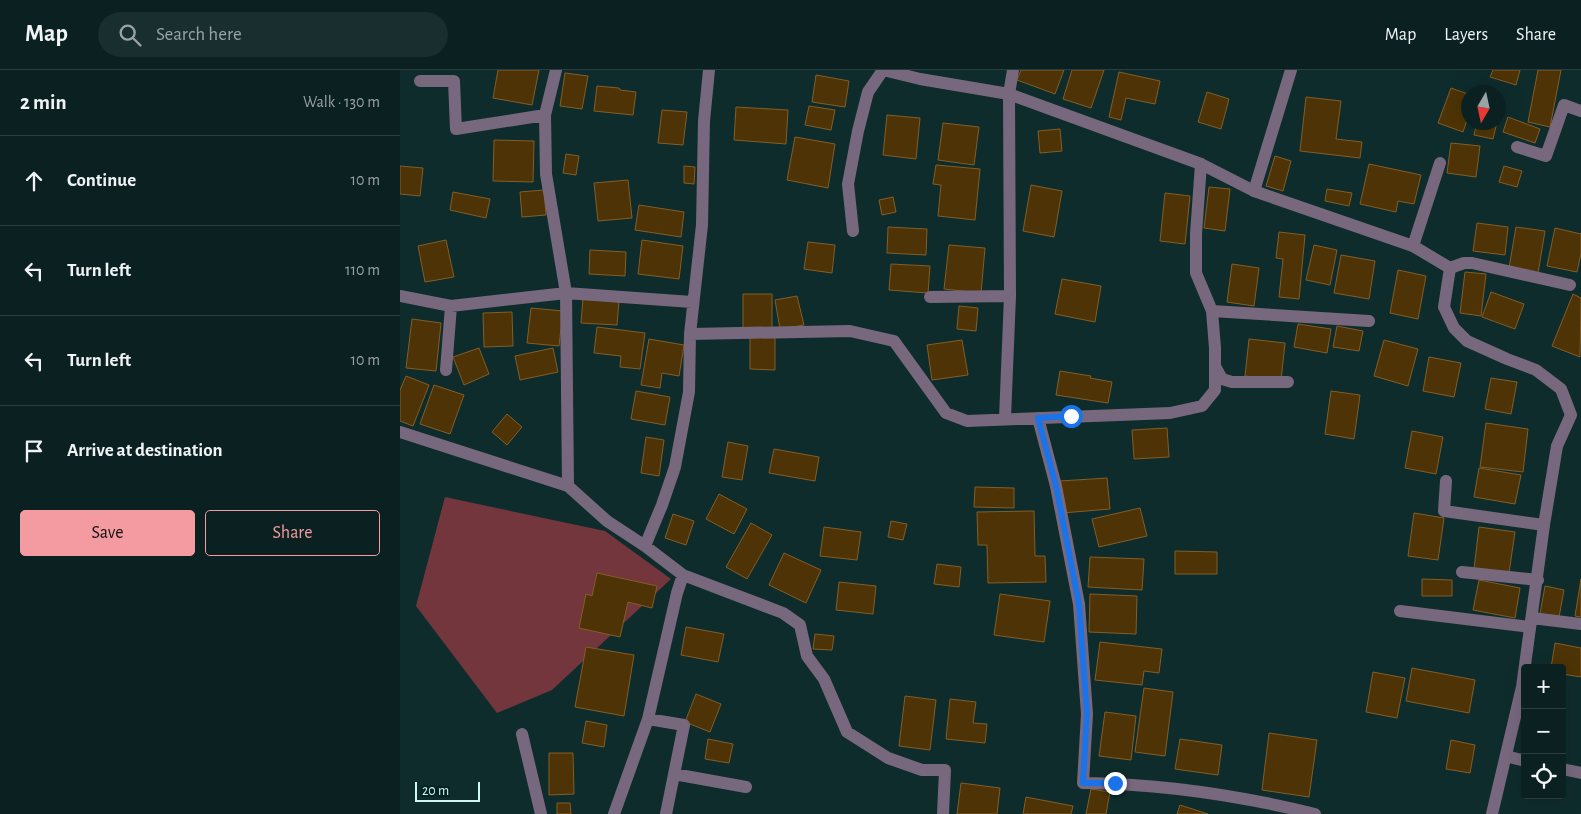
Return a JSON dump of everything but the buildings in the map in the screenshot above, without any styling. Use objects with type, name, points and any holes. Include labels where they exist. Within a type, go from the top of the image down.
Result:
[{"type":"street","points":[[556,70],[545,115],[546,174],[566,293],[568,486]]},
{"type":"street","points":[[645,546],[675,467],[689,392],[692,302],[702,225],[704,121],[709,70]]},
{"type":"street","points":[[853,230],[848,184],[868,92],[883,70],[920,80],[1009,94],[1201,164],[1254,192],[1413,246],[1450,268]]},
{"type":"street","points":[[1005,418],[1010,296],[1009,94],[1013,70]]},
{"type":"street","points":[[1254,192],[1291,70]]},
{"type":"street","points":[[420,81],[454,81],[456,129],[545,115]]},
{"type":"street","points":[[1516,147],[1546,156],[1564,105],[1581,111]]},
{"type":"street","points":[[1413,246],[1440,163]]},
{"type":"street","points":[[690,334],[850,331],[894,341],[946,414],[967,421],[1005,418],[1170,413],[1202,406],[1215,390],[1215,348],[1212,311],[1196,273],[1196,234],[1201,164]]},
{"type":"street","points":[[1450,268],[1464,263],[1472,263],[1570,285]]},
{"type":"street","points":[[1450,268],[1444,307],[1454,328],[1468,341],[1536,370],[1561,389],[1576,417],[1557,446],[1544,525],[1522,687],[1492,814]]},
{"type":"street","points":[[400,296],[451,306],[566,293],[692,302]]},
{"type":"street","points":[[930,297],[1010,296]]},
{"type":"street","points":[[446,370],[451,306]]},
{"type":"street","points":[[1212,311],[1369,321]]},
{"type":"street","points":[[1214,364],[1222,379],[1232,382],[1288,382]]},
{"type":"street","points":[[1038,418],[1056,486],[1079,604],[1087,714],[1083,783],[1165,786],[1276,804],[1312,814]]},
{"type":"street","points":[[400,432],[568,486],[607,522],[645,546],[683,575],[783,613],[800,625],[807,656],[824,679],[847,732],[888,758],[922,770],[945,770],[943,814]]},
{"type":"street","points":[[1446,481],[1444,511],[1544,525]]},
{"type":"street","points":[[1462,572],[1538,580]]},
{"type":"street","points":[[614,814],[648,719],[677,593],[683,575]]},
{"type":"street","points":[[1400,611],[1531,622],[1581,624]]},
{"type":"street","points":[[648,719],[684,725],[666,814]]},
{"type":"street","points":[[522,734],[541,814]]},
{"type":"street","points":[[1506,756],[1521,760]]},
{"type":"street","points":[[1566,770],[1581,773]]},
{"type":"street","points":[[674,774],[746,786]]},
{"type":"shaded area","points":[[445,497],[605,531],[671,579],[552,690],[497,713],[416,606]]},
{"type":"route","points":[[1071,416],[1038,418],[1056,486],[1079,604],[1087,714],[1083,783],[1115,783]]}]
